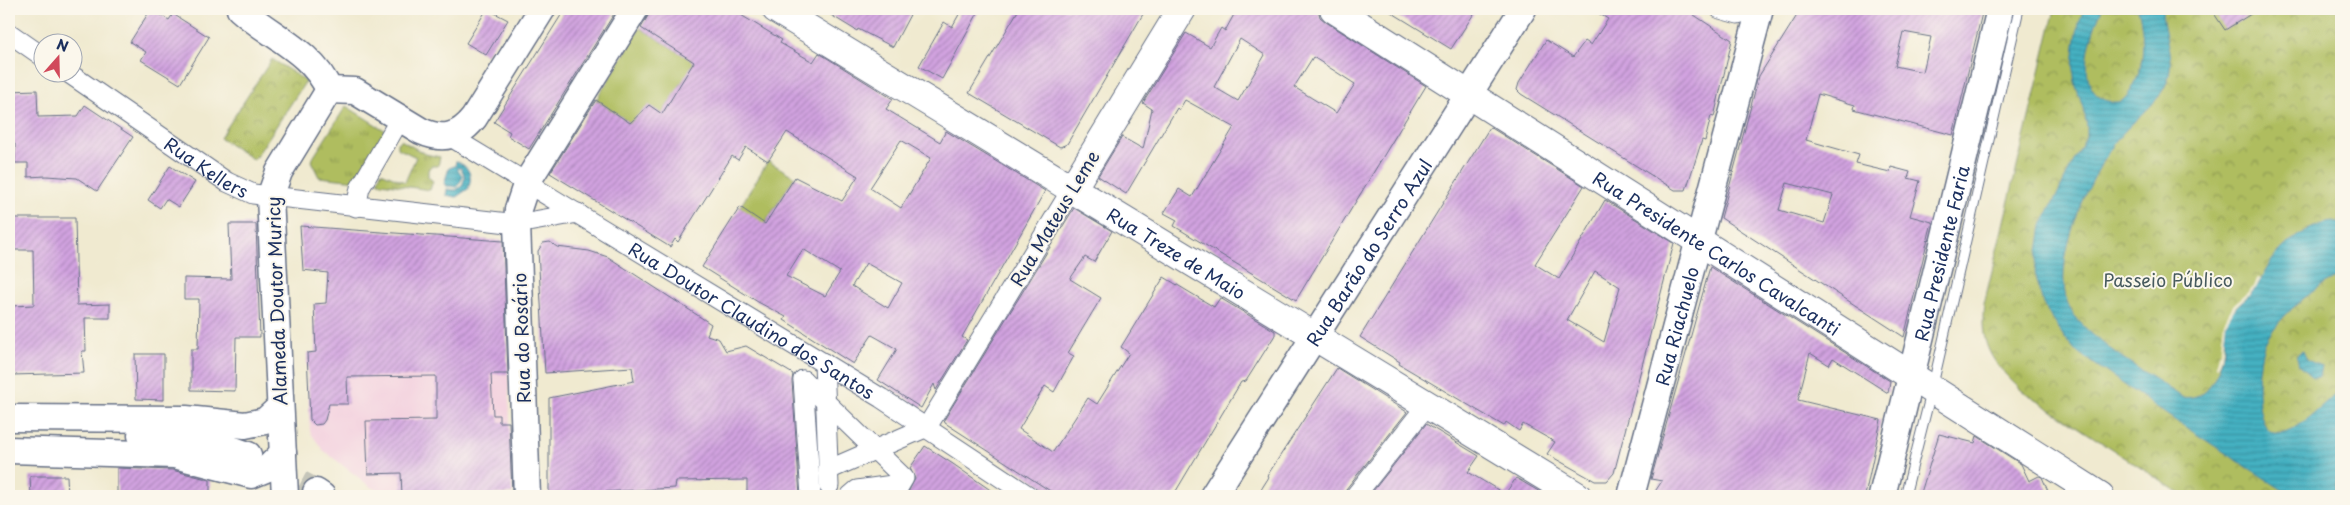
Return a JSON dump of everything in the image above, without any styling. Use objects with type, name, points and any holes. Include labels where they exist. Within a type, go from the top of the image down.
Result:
[{"type":"main road","name":"Rua Treze de Maio","points":[[776,9],[1576,496]]},
{"type":"main road","name":"Rua Mateus Leme","points":[[1072,189],[1182,9]]},
{"type":"main road","name":"Rua Presidente Carlos Cavalcanti","points":[[1334,9],[2100,496]]},
{"type":"street","points":[[240,9],[253,21],[312,61],[324,78],[329,90],[355,91],[430,135],[451,137],[459,133],[474,118],[542,9]]},
{"type":"street","name":"Rua do Rosário","points":[[527,496],[516,224],[518,209],[527,182],[635,9]]},
{"type":"street","name":"Rua Barão do Serro Azul","points":[[1213,496],[1524,9]]},
{"type":"street","points":[[1720,9],[1738,14],[1755,9]]},
{"type":"street","name":"Rua Riachuelo","points":[[1631,496],[1760,9]]},
{"type":"street","name":"Rua Presidente Faria","points":[[1882,496],[1922,383],[2000,9]]},
{"type":"street","points":[[9,33],[32,49]]},
{"type":"street","name":"Rua Kellers","points":[[82,82],[228,182],[253,194],[516,224]]},
{"type":"street","name":"Alameda Doutor Muricy","points":[[285,496],[270,197],[279,172],[329,90]]},
{"type":"street","points":[[356,207],[360,188],[400,119]]},
{"type":"street","name":"Rua Doutor Claudino dos Santos","points":[[451,137],[824,363],[927,427],[1029,496]]},
{"type":"street","name":"Rua Mateus Leme","points":[[927,427],[1072,189]]},
{"type":"street","points":[[516,224],[578,213]]},
{"type":"street","points":[[824,363],[829,478],[927,427]]},
{"type":"street","points":[[812,496],[804,380],[904,478],[896,490],[893,484],[857,490],[850,496]]},
{"type":"street","points":[[1355,496],[1427,405]]},
{"type":"street","points":[[9,418],[186,418],[245,425],[265,422],[280,407]]},
{"type":"street","points":[[9,433],[185,437],[208,441],[248,455]]},
{"type":"street","points":[[9,450],[174,455],[251,474],[268,468],[283,453]]},
{"type":"lane","points":[[1905,496],[1922,383],[2019,9]]},
{"type":"shaded area","points":[[507,349],[513,494],[396,496],[372,488],[323,450],[310,432],[307,353]]},
{"type":"green space","name":"Passeio Público","points":[[2055,9],[2341,9],[2341,496],[2184,496],[2021,390],[1995,362],[1986,342],[1983,319],[1984,304]]},
{"type":"green space","points":[[640,28],[695,62],[662,114],[649,106],[630,123],[596,100]]},
{"type":"green space","points":[[272,59],[306,81],[254,160],[220,138]]},
{"type":"green space","points":[[346,106],[386,131],[357,181],[319,177],[311,161]]},
{"type":"green space","points":[[401,140],[425,154],[440,157],[438,166],[431,166],[428,170],[428,177],[433,181],[430,190],[378,181],[381,172],[405,182],[416,157],[397,148],[397,143]]},
{"type":"green space","points":[[768,161],[795,177],[748,249],[740,207]]},
{"type":"water","points":[[2084,9],[2102,9],[2090,43],[2087,70],[2089,82],[2094,92],[2103,99],[2112,102],[2122,101],[2136,81],[2140,70],[2143,45],[2138,9],[2162,9],[2170,68],[2169,76],[2160,95],[2117,140],[2106,156],[2083,200],[2067,251],[2064,275],[2066,297],[2074,315],[2083,326],[2109,348],[2182,397],[2192,397],[2207,389],[2217,374],[2224,347],[2227,320],[2236,307],[2255,289],[2274,257],[2290,241],[2310,229],[2330,222],[2341,222],[2341,276],[2309,295],[2288,313],[2271,333],[2262,352],[2258,382],[2260,413],[2265,425],[2273,432],[2284,433],[2298,426],[2314,414],[2341,389],[2341,471],[2336,482],[2335,496],[2292,496],[2173,419],[2076,351],[2064,337],[2043,304],[2035,272],[2042,225],[2087,135],[2085,116],[2074,78],[2076,36]]},
{"type":"water","points":[[456,161],[467,169],[470,180],[468,189],[456,197],[446,195],[447,189],[456,190],[462,186],[465,177],[461,168],[457,168],[463,177],[457,187],[444,184],[449,168],[455,166]]},
{"type":"water","points":[[2303,351],[2307,360],[2321,366],[2319,377],[2312,377],[2299,366],[2297,357]]},
{"type":"pier","points":[[2258,277],[2261,278],[2256,288],[2236,306],[2226,323],[2222,357],[2218,367],[2216,366],[2221,347],[2224,322],[2234,304],[2254,287]]},
{"type":"building","points":[[151,9],[169,20],[173,14],[209,37],[180,84],[141,60],[146,52],[130,42]]},
{"type":"building","points":[[487,9],[508,20],[486,55],[466,43]]},
{"type":"building","points":[[565,9],[617,9],[529,149],[508,136],[510,132],[494,122]]},
{"type":"building","points":[[652,9],[731,9],[782,40],[780,43],[813,62],[819,53],[893,99],[886,109],[940,142],[946,131],[1045,191],[962,337],[967,340],[936,390],[934,384],[921,408],[878,380],[897,349],[872,335],[853,364],[784,320],[786,317],[702,267],[740,207],[765,224],[795,177],[842,201],[858,176],[787,132],[768,161],[746,147],[738,160],[732,156],[678,242],[675,239],[670,247],[550,173],[596,100],[630,123],[649,105],[662,114],[694,62],[641,28]],"holes":[[[901,140],[931,158],[901,208],[870,188]],[[803,249],[840,272],[825,296],[786,276]],[[866,263],[902,283],[888,308],[852,286]]]},
{"type":"building","points":[[821,9],[913,9],[893,47],[858,29],[857,31]]},
{"type":"building","points":[[962,9],[980,9],[942,79],[919,66],[944,22],[952,27]]},
{"type":"building","points":[[1019,9],[1146,9],[1067,144],[1060,147],[969,93]]},
{"type":"building","points":[[1237,9],[1318,9],[1320,17],[1326,22],[1426,86],[1296,300],[1174,226],[1177,220],[1164,213],[1179,189],[1192,197],[1234,127],[1185,100],[1179,110],[1177,108],[1126,194],[1098,176],[1122,137],[1143,149],[1152,109],[1143,103],[1186,33],[1210,47],[1221,28],[1225,31]],"holes":[[[1240,39],[1265,55],[1238,101],[1214,87]],[[1313,57],[1355,84],[1336,113],[1294,87]]]},
{"type":"building","points":[[1386,9],[1477,9],[1451,49]]},
{"type":"building","points":[[1591,9],[1685,9],[1732,40],[1714,117],[1711,116],[1705,141],[1702,140],[1686,190],[1675,190],[1517,90],[1519,83],[1546,40],[1573,57],[1585,41],[1591,45],[1608,19]]},
{"type":"building","points":[[1801,9],[1983,9],[1953,135],[1854,109],[1855,105],[1818,94],[1806,140],[1859,155],[1856,164],[1890,172],[1891,167],[1910,172],[1908,178],[1920,181],[1910,216],[1932,222],[1904,337],[1721,218],[1759,76]],"holes":[[[1903,32],[1931,37],[1923,72],[1895,66]],[[1787,183],[1833,195],[1824,223],[1779,210]]]},
{"type":"building","points":[[2211,9],[2259,9],[2225,30]]},
{"type":"building","points":[[37,90],[38,117],[78,116],[85,105],[133,137],[97,191],[77,178],[28,177],[28,163],[15,163],[15,144],[9,144],[9,91]]},
{"type":"building","points":[[1490,127],[1584,186],[1535,264],[1559,279],[1605,200],[1674,243],[1614,473],[1607,481],[1595,481],[1547,454],[1555,442],[1523,424],[1519,431],[1506,422],[1504,426],[1399,364],[1400,362],[1360,337]],"holes":[[[1595,271],[1620,287],[1604,342],[1567,320]]]},
{"type":"building","points":[[170,166],[195,182],[179,207],[166,199],[160,208],[148,200]]},
{"type":"building","points":[[1074,208],[1112,231],[1094,262],[1085,257],[1070,279],[1101,298],[1068,353],[1074,356],[1054,392],[1045,386],[1019,429],[1053,452],[1088,398],[1097,404],[1129,353],[1121,347],[1164,277],[1214,307],[1220,298],[1275,331],[1275,335],[1246,381],[1241,382],[1173,496],[1058,496],[945,423],[944,420]]},
{"type":"building","points":[[9,218],[75,218],[77,305],[110,304],[110,318],[85,318],[86,351],[82,351],[84,373],[12,375],[10,306],[34,305],[33,250],[9,250]]},
{"type":"building","points":[[229,224],[256,224],[260,337],[236,337],[235,391],[191,390],[191,349],[198,349],[199,299],[184,299],[184,278],[231,279]]},
{"type":"building","points":[[300,226],[503,241],[508,374],[491,374],[493,415],[499,415],[499,422],[509,422],[512,494],[402,496],[401,473],[368,474],[366,421],[436,420],[436,376],[347,377],[348,404],[329,404],[325,420],[322,424],[315,425],[310,420],[307,353],[316,352],[314,304],[326,303],[328,273],[303,270]]},
{"type":"building","points":[[550,242],[557,247],[589,251],[608,257],[711,324],[707,335],[719,339],[726,351],[746,346],[793,374],[800,496],[747,496],[747,480],[676,481],[675,488],[549,495],[549,398],[634,381],[632,367],[545,373],[538,251],[543,243]]},
{"type":"building","points":[[1710,267],[1890,381],[1888,393],[1833,358],[1829,365],[1810,353],[1798,400],[1881,420],[1865,496],[1652,496],[1662,481],[1651,479]]},
{"type":"building","points":[[135,354],[164,354],[164,400],[136,399]]},
{"type":"building","points":[[1337,368],[1407,412],[1346,489],[1344,496],[1257,496],[1269,477],[1267,476]]},
{"type":"building","points":[[1426,424],[1479,456],[1468,472],[1505,494],[1516,478],[1547,496],[1369,496]]},
{"type":"building","points":[[1939,434],[1975,443],[1977,436],[2021,464],[2029,481],[2039,476],[2042,477],[2050,496],[1920,496]]},
{"type":"building","points":[[925,446],[999,496],[906,496],[915,479],[910,468]]},
{"type":"building","points":[[117,468],[172,470],[210,480],[210,496],[117,496]]},
{"type":"building","points":[[30,476],[67,476],[68,496],[31,496]]},
{"type":"tunnel","points":[[266,465],[316,492]]}]
